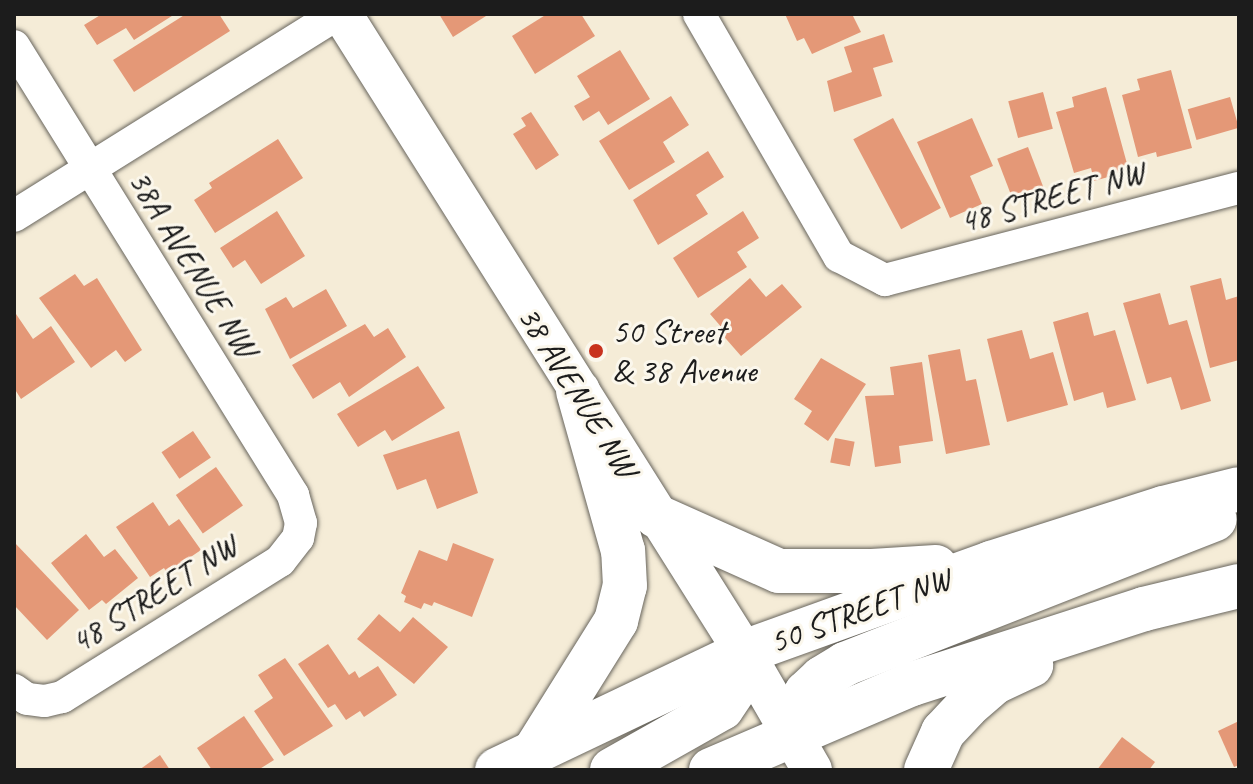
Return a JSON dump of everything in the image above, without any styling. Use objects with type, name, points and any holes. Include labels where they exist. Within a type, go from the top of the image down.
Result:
[{"type":"main road","points":[[536,749],[616,621],[625,586],[623,551],[578,391]]},
{"type":"main road","name":"50 STREET NW","points":[[497,770],[744,652],[991,563],[1163,508],[1239,489]]},
{"type":"main road","points":[[802,752],[795,714],[806,693],[845,664],[1239,509]]},
{"type":"main road","points":[[656,516],[779,571],[872,571],[991,563]]},
{"type":"main road","points":[[711,770],[802,752],[912,684],[1144,609],[1239,586]]},
{"type":"main road","points":[[926,770],[943,732],[995,682],[1144,609]]},
{"type":"main road","points":[[612,770],[722,708],[741,680],[744,652]]},
{"type":"street","points":[[14,216],[340,14]]},
{"type":"street","name":"38 AVENUE NW","points":[[340,14],[744,652],[802,752]]},
{"type":"street","name":"48 STREET NW","points":[[699,14],[839,256],[885,280],[1239,188]]},
{"type":"street","name":"38A AVENUE NW","points":[[14,46],[293,495],[301,523]]},
{"type":"street","name":"48 STREET NW","points":[[20,694],[44,701],[62,697],[280,561],[298,538],[301,523]]},
{"type":"building","points":[[102,14],[175,14],[134,40],[126,28],[97,45],[84,25]]},
{"type":"building","points":[[186,14],[219,14],[230,31],[134,92],[113,60]]},
{"type":"building","points":[[439,14],[484,14],[486,16],[453,37]]},
{"type":"building","points":[[547,14],[581,14],[595,36],[535,74],[512,36]]},
{"type":"building","points":[[785,14],[852,14],[861,32],[812,54],[804,38],[797,41]]},
{"type":"building","points":[[884,34],[893,62],[873,68],[882,96],[834,112],[827,81],[852,72],[844,47]]},
{"type":"building","points":[[620,50],[650,99],[608,125],[599,111],[583,121],[574,106],[590,97],[577,76]]},
{"type":"building","points":[[1171,70],[1192,148],[1157,157],[1156,152],[1138,157],[1122,95],[1140,90],[1137,79]]},
{"type":"building","points":[[1106,87],[1129,171],[1094,181],[1091,168],[1074,173],[1056,112],[1074,107],[1072,97]]},
{"type":"building","points":[[1043,92],[1053,129],[1018,138],[1008,101]]},
{"type":"building","points":[[671,96],[689,125],[663,142],[675,162],[629,190],[599,141]]},
{"type":"building","points":[[1230,97],[1239,128],[1197,140],[1188,109]]},
{"type":"building","points":[[531,112],[559,155],[536,170],[513,134],[526,126],[521,118]]},
{"type":"building","points":[[893,118],[941,208],[901,229],[853,139]]},
{"type":"building","points":[[972,118],[993,166],[970,176],[982,204],[950,218],[917,142]]},
{"type":"building","points":[[278,139],[303,178],[215,233],[194,200],[212,188],[209,183]]},
{"type":"building","points":[[1028,147],[1045,191],[1014,203],[997,159]]},
{"type":"building","points":[[708,151],[724,177],[696,195],[708,214],[658,245],[633,200]]},
{"type":"building","points":[[277,211],[305,256],[261,284],[245,260],[233,268],[220,248]]},
{"type":"building","points":[[743,211],[759,238],[737,252],[747,267],[698,298],[673,258]]},
{"type":"building","points":[[75,274],[84,286],[97,278],[142,350],[125,362],[116,350],[91,368],[39,298]]},
{"type":"building","points":[[750,278],[766,297],[782,284],[802,307],[741,356],[720,332],[723,329],[710,314]]},
{"type":"building","points":[[1221,278],[1226,300],[1239,296],[1239,360],[1210,368],[1190,286]]},
{"type":"building","points":[[326,289],[347,326],[290,359],[265,309],[286,297],[293,308]]},
{"type":"building","points":[[1160,293],[1169,325],[1187,320],[1211,401],[1181,410],[1171,377],[1147,384],[1123,303]]},
{"type":"building","points":[[1088,312],[1094,336],[1115,330],[1136,400],[1107,408],[1103,392],[1074,401],[1053,322]]},
{"type":"building","points":[[16,314],[33,339],[51,326],[75,362],[21,399],[14,388]]},
{"type":"building","points":[[365,324],[374,337],[388,328],[406,357],[349,397],[340,382],[313,399],[292,365]]},
{"type":"building","points":[[1022,330],[1030,359],[1053,352],[1068,405],[1007,422],[987,339]]},
{"type":"building","points":[[960,349],[966,381],[976,379],[990,445],[946,454],[928,355]]},
{"type":"building","points":[[821,358],[866,384],[828,441],[804,424],[812,411],[794,399]]},
{"type":"building","points":[[922,362],[933,441],[899,446],[901,463],[875,467],[865,396],[894,395],[890,367]]},
{"type":"building","points":[[418,366],[445,408],[392,441],[385,430],[358,447],[337,414]]},
{"type":"building","points":[[193,431],[211,458],[179,479],[161,452]]},
{"type":"building","points":[[459,431],[478,493],[437,509],[426,479],[397,490],[383,455]]},
{"type":"building","points":[[835,438],[855,442],[850,466],[830,463]]},
{"type":"building","points":[[216,467],[243,506],[203,534],[176,495]]},
{"type":"building","points":[[153,502],[169,526],[179,519],[201,550],[167,573],[164,568],[150,577],[116,527]]},
{"type":"building","points":[[86,534],[104,557],[115,549],[138,578],[106,604],[102,600],[89,610],[51,563]]},
{"type":"building","points":[[14,542],[79,610],[47,640],[14,605]]},
{"type":"building","points":[[453,543],[494,559],[472,617],[434,602],[432,606],[424,603],[421,609],[404,602],[406,596],[401,593],[419,550],[447,561]]},
{"type":"building","points":[[379,614],[400,632],[413,617],[448,647],[414,684],[357,639]]},
{"type":"building","points":[[328,644],[349,675],[355,671],[359,678],[378,666],[397,695],[364,717],[360,711],[346,720],[335,704],[328,708],[298,664]]},
{"type":"building","points":[[285,658],[333,726],[284,756],[254,711],[273,698],[258,675]]},
{"type":"building","points":[[244,716],[274,760],[258,770],[212,770],[197,748]]},
{"type":"building","points":[[1239,721],[1239,765],[1234,767],[1218,731]]},
{"type":"building","points":[[1122,737],[1155,762],[1149,770],[1097,770]]},
{"type":"building","points":[[160,755],[170,770],[139,770]]},
{"type":"place","name":"50 Street & 38 Avenue","points":[[596,351]]}]
